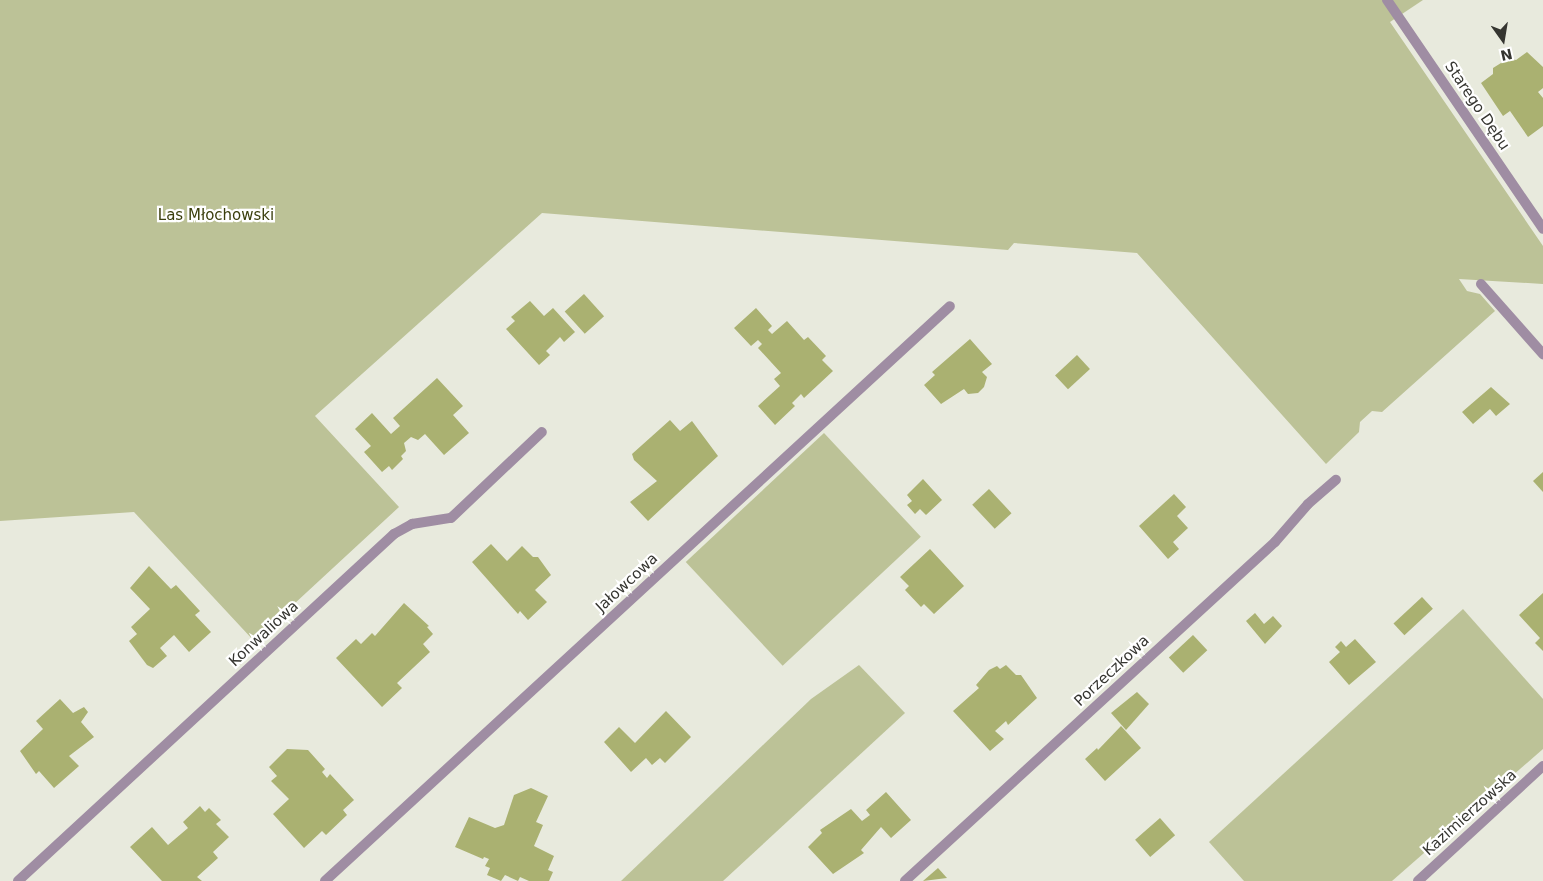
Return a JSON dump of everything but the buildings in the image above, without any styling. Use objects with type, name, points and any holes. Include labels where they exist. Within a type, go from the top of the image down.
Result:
[{"type":"street","name":"Starego Dębu","points":[[1386,0],[1543,229]]},
{"type":"street","points":[[1481,284],[1543,354]]},
{"type":"street","name":"Jałowcowa","points":[[325,881],[950,306]]},
{"type":"street","name":"Konwaliowa","points":[[18,881],[394,534],[412,524],[451,518],[542,432]]},
{"type":"street","name":"Porzeczkowa","points":[[905,881],[1275,542],[1308,504],[1336,480]]},
{"type":"street","name":"Kazimierzowska","points":[[1418,881],[1543,766]]},
{"type":"green space","name":"Las Młochowski","points":[[0,0],[1423,0],[1390,22],[1543,246],[1543,284],[1459,279],[1467,291],[1480,294],[1495,311],[1382,412],[1372,411],[1360,422],[1359,432],[1326,464],[1137,253],[1014,243],[1008,250],[542,213],[315,416],[399,507],[254,641],[134,512],[0,521]]},
{"type":"green space","points":[[824,433],[921,537],[783,666],[686,562]]},
{"type":"green space","points":[[1463,609],[1543,699],[1543,749],[1392,881],[1244,881],[1209,842]]},
{"type":"green space","points":[[859,665],[905,713],[723,881],[621,881],[811,699]]}]
